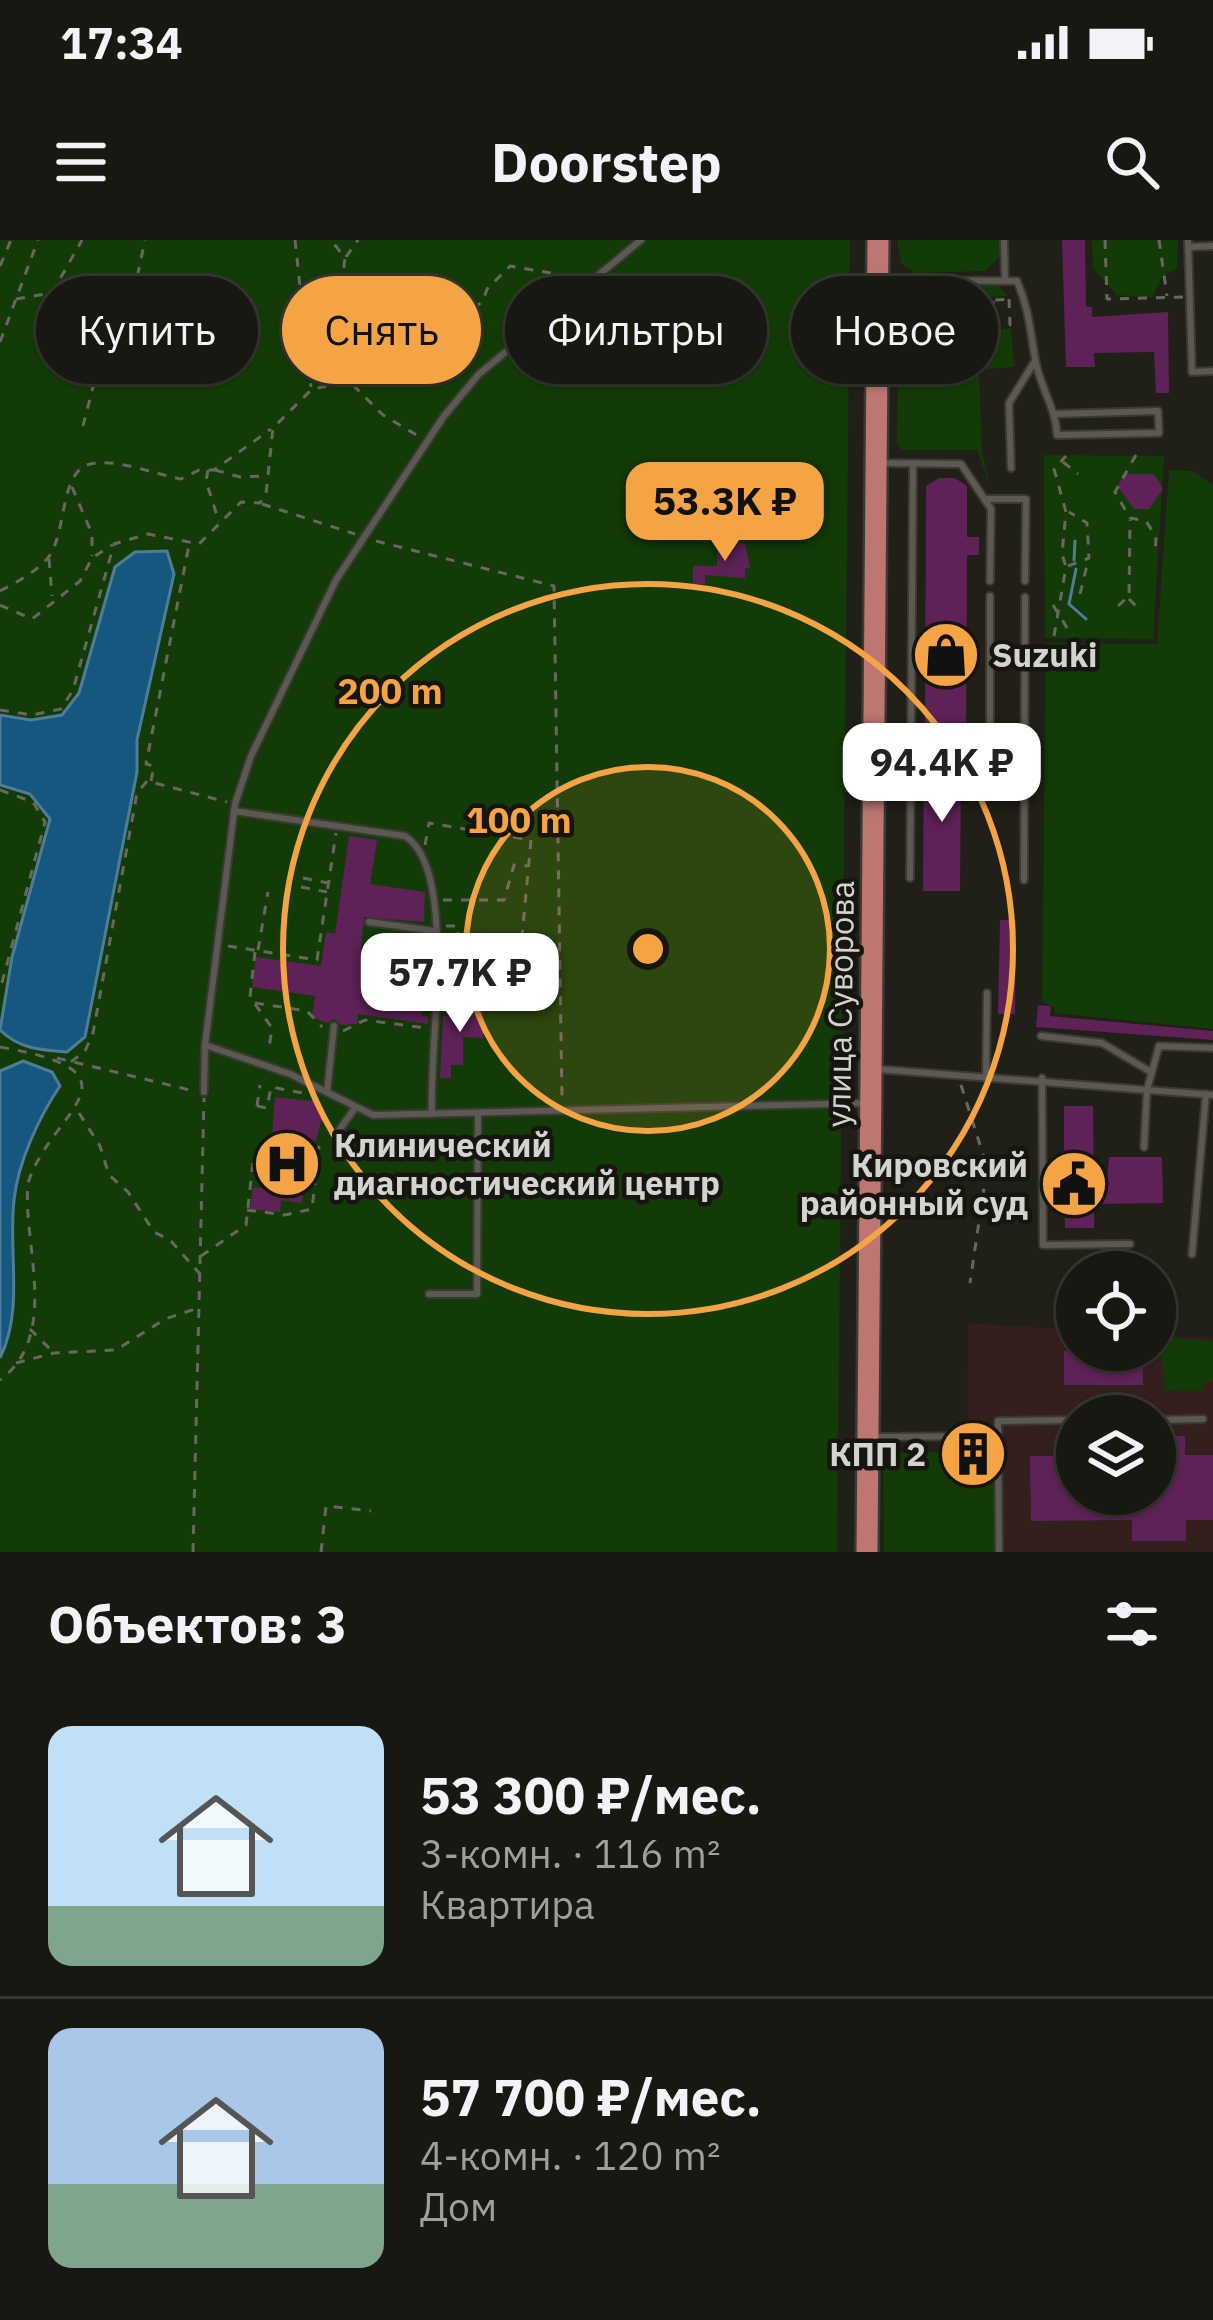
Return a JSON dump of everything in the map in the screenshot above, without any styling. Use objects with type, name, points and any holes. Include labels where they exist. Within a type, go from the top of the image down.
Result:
[{"type":"main road","name":"улица Суворова","points":[[878,240],[878,276]]},
{"type":"main road","name":"улица Суворова","points":[[867,1552],[878,384]]},
{"type":"lane","points":[[599,276],[641,240]]},
{"type":"lane","points":[[1004,240],[1005,281]]},
{"type":"lane","points":[[1213,246],[1188,244],[1192,372],[1213,371]]},
{"type":"lane","points":[[998,281],[1017,281],[1032,316],[1035,361],[1056,413],[1057,435],[1159,433],[1158,411],[1056,413]]},
{"type":"lane","points":[[204,1093],[205,1045],[235,807],[251,756],[365,538],[428,440],[479,374],[505,353]]},
{"type":"lane","points":[[1011,468],[1009,403],[1035,361]]},
{"type":"lane","points":[[878,464],[961,464],[991,509],[990,581]]},
{"type":"lane","points":[[910,878],[913,464]]},
{"type":"lane","points":[[984,499],[1026,499],[1025,581]]},
{"type":"lane","points":[[990,596],[990,739]]},
{"type":"lane","points":[[1024,880],[1025,597]]},
{"type":"lane","points":[[876,738],[1024,739]]},
{"type":"lane","points":[[235,807],[405,836],[424,853],[435,900],[432,1114]]},
{"type":"lane","points":[[369,922],[435,928]]},
{"type":"lane","points":[[986,1075],[987,993]]},
{"type":"lane","points":[[325,1096],[334,1028]]},
{"type":"lane","points":[[1041,1036],[1102,1043],[1151,1072]]},
{"type":"lane","points":[[205,1045],[373,1115],[872,1102]]},
{"type":"lane","points":[[1144,1147],[1148,1090],[1159,1046],[1213,1048]]},
{"type":"lane","points":[[872,1069],[1042,1078],[1209,1095],[1192,1254]]},
{"type":"lane","points":[[1042,1078],[1043,1245],[1130,1244]]},
{"type":"lane","points":[[337,1132],[355,1108]]},
{"type":"lane","points":[[430,1294],[477,1294],[478,1114]]},
{"type":"lane","points":[[1176,1420],[1203,1419]]},
{"type":"lane","points":[[999,1552],[998,1421],[1056,1420]]},
{"type":"lane","points":[[866,1437],[998,1436]]},
{"type":"path","points":[[0,266],[11,240]]},
{"type":"path","points":[[0,342],[38,240]]},
{"type":"path","points":[[16,299],[52,293],[82,240]]},
{"type":"path","points":[[83,427],[106,336],[133,297],[145,240]]},
{"type":"path","points":[[296,240],[298,276]]},
{"type":"path","points":[[331,240],[345,258]]},
{"type":"path","points":[[343,276],[345,258],[358,240]]},
{"type":"path","points":[[1105,240],[1106,299],[1190,297]]},
{"type":"path","points":[[1159,240],[1168,298]]},
{"type":"path","points":[[481,303],[503,268],[519,264],[556,276]]},
{"type":"path","points":[[998,300],[1009,299],[1010,325],[998,327]]},
{"type":"path","points":[[311,384],[312,389]]},
{"type":"path","points":[[51,599],[49,557],[72,485],[84,466],[101,463],[182,479],[211,470],[273,428],[312,389],[341,384]]},
{"type":"path","points":[[354,384],[383,415],[428,440]]},
{"type":"path","points":[[260,503],[273,428]]},
{"type":"path","points":[[1136,454],[1115,492],[1130,518],[1128,598],[1141,610]]},
{"type":"path","points":[[1054,636],[1066,566],[1062,554],[1066,511],[1054,472],[1065,458],[1067,470],[1078,474]]},
{"type":"path","points":[[211,470],[240,477],[267,476]]},
{"type":"path","points":[[211,470],[206,481],[219,523]]},
{"type":"path","points":[[0,604],[32,619],[51,599],[80,581],[92,558],[92,534],[72,485]]},
{"type":"path","points":[[92,558],[114,544],[148,534],[189,543],[208,538],[241,502],[260,503],[365,538],[554,586],[563,1112]]},
{"type":"path","points":[[1066,511],[1090,528],[1080,594]]},
{"type":"path","points":[[1130,518],[1147,521],[1156,537],[1155,555]]},
{"type":"path","points":[[69,1069],[90,1043],[137,793],[151,782],[154,766],[146,764],[189,543]]},
{"type":"path","points":[[0,710],[32,715],[61,709],[73,690],[114,544]]},
{"type":"path","points":[[0,591],[49,557]]},
{"type":"path","points":[[1066,566],[1088,560]]},
{"type":"path","points":[[1118,605],[1128,598]]},
{"type":"path","points":[[1053,604],[1061,610],[1072,636]]},
{"type":"path","points":[[151,782],[235,807]]},
{"type":"path","points":[[0,790],[33,802],[45,823],[0,990]]},
{"type":"path","points":[[424,853],[429,823],[531,839],[521,947],[453,942],[452,952],[434,951]]},
{"type":"path","points":[[218,945],[317,960],[337,825]]},
{"type":"path","points":[[435,900],[504,900],[514,865],[528,866]]},
{"type":"path","points":[[302,878],[328,883]]},
{"type":"path","points":[[301,887],[327,892]]},
{"type":"path","points":[[268,892],[250,997],[272,1028],[271,1044]]},
{"type":"path","points":[[435,928],[458,926],[458,942]]},
{"type":"path","points":[[254,1003],[307,1011],[323,1028],[354,1029],[365,1020],[434,1029]]},
{"type":"path","points":[[0,1047],[204,1093],[193,1552]]},
{"type":"path","points":[[0,1380],[16,1363],[30,1329],[34,1261],[25,1212],[28,1183],[34,1163],[77,1111],[83,1092],[57,1058]]},
{"type":"path","points":[[955,1072],[987,1167],[970,1282]]},
{"type":"path","points":[[260,1084],[257,1107],[267,1108],[271,1087],[325,1096]]},
{"type":"path","points":[[77,1111],[100,1146],[109,1175],[128,1192],[154,1232],[170,1240],[200,1274]]},
{"type":"path","points":[[248,1210],[285,1215],[312,1209],[319,1146]]},
{"type":"path","points":[[200,1257],[246,1225],[254,1162]]},
{"type":"path","points":[[16,1363],[54,1353],[116,1350],[165,1318],[199,1307]]},
{"type":"path","points":[[30,1329],[54,1353]]},
{"type":"path","points":[[321,1552],[326,1506],[371,1511]]},
{"type":"shaded area","points":[[968,1323],[1056,1329],[1056,1371],[1176,1371],[1176,1336],[1213,1338],[1213,1552],[967,1552]]},
{"type":"green space","points":[[0,240],[850,240],[850,276],[791,276],[791,384],[849,384],[837,1552],[0,1552]]},
{"type":"green space","points":[[897,240],[1001,240],[1001,256],[985,271],[915,273],[901,263]]},
{"type":"green space","points":[[1092,240],[1178,240],[1177,268],[1162,277],[1152,298],[1117,295],[1093,268]]},
{"type":"green space","points":[[1011,328],[1014,367],[998,368],[998,331]]},
{"type":"green space","points":[[897,384],[980,384],[982,451],[990,486],[977,450],[903,450],[897,445]]},
{"type":"green space","points":[[1044,455],[1164,456],[1153,639],[1045,638]]},
{"type":"green space","points":[[1169,470],[1193,471],[1213,485],[1213,1029],[1054,1013],[1054,1007],[1042,1002],[1046,643],[1157,644]]},
{"type":"green space","points":[[1176,1339],[1213,1341],[1213,1382],[1204,1382],[1204,1391],[1165,1390],[1163,1371],[1176,1371]]},
{"type":"green space","points":[[953,1452],[954,1462],[996,1462],[996,1552],[884,1552],[883,1453]]},
{"type":"water","points":[[167,551],[174,574],[137,740],[137,772],[85,1037],[67,1052],[31,1047],[0,1030],[12,957],[50,819],[30,794],[0,785],[0,715],[31,720],[62,715],[79,693],[115,567],[135,552]]},
{"type":"water","points":[[23,1061],[52,1072],[60,1086],[31,1140],[16,1185],[13,1301],[0,1358],[0,1071]]},
{"type":"building","points":[[1062,240],[1085,240],[1086,307],[1092,307],[1092,317],[1168,312],[1169,393],[1156,393],[1154,352],[1094,353],[1095,367],[1066,367]]},
{"type":"building","points":[[1126,474],[1154,474],[1163,489],[1149,509],[1134,509],[1117,486]]},
{"type":"building","name":"Suzuki","points":[[939,478],[955,478],[967,486],[967,537],[979,537],[979,555],[967,555],[966,723],[925,723],[926,486]]},
{"type":"building","points":[[745,543],[750,568],[745,568],[745,578],[705,575],[705,584],[693,584],[693,566],[717,566],[717,546]]},
{"type":"building","points":[[924,759],[961,759],[960,891],[923,891]]},
{"type":"building","points":[[349,836],[377,840],[370,884],[425,892],[424,922],[364,917],[361,950],[384,953],[380,982],[426,989],[422,1016],[428,1016],[428,1024],[358,1014],[357,1024],[341,1025],[334,1019],[327,1023],[312,1017],[315,996],[252,987],[256,957],[321,966],[326,932],[335,934]]},
{"type":"building","points":[[1000,920],[1016,920],[1015,1014],[998,1014]]},
{"type":"building","points":[[463,1002],[484,1002],[483,1038],[463,1037],[463,1065],[451,1065],[451,1078],[440,1078],[443,1016],[462,1016]]},
{"type":"building","points":[[1038,1005],[1051,1006],[1050,1016],[1213,1031],[1213,1040],[1036,1027]]},
{"type":"building","name":"Клинический диагностический центр","points":[[275,1097],[320,1102],[319,1114],[323,1114],[316,1141],[307,1140],[302,1203],[281,1200],[280,1212],[250,1209],[253,1187],[268,1189]]},
{"type":"building","points":[[1064,1106],[1093,1106],[1094,1181],[1107,1181],[1109,1157],[1162,1157],[1163,1203],[1094,1204],[1094,1228],[1065,1228],[1064,1194],[1057,1194],[1057,1171],[1064,1171]]},
{"type":"building","points":[[1064,1371],[1143,1371],[1143,1385],[1064,1385]]},
{"type":"building","points":[[1176,1436],[1185,1436],[1185,1455],[1213,1455],[1213,1520],[1186,1520],[1186,1541],[1132,1541],[1132,1520],[1031,1521],[1030,1456],[1056,1456],[1056,1515],[1176,1515]]},
{"type":"waterway","points":[[1074,560],[1075,541]]},
{"type":"waterway","points":[[1076,569],[1069,604],[1086,619]]},
{"type":"place","name":"Suzuki","points":[[946,655]]},
{"type":"place","name":"Клинический диагностический центр","points":[[287,1164]]},
{"type":"place","name":"Кировский районный суд","points":[[1074,1184]]},
{"type":"place","name":"КПП 2","points":[[973,1454]]}]
